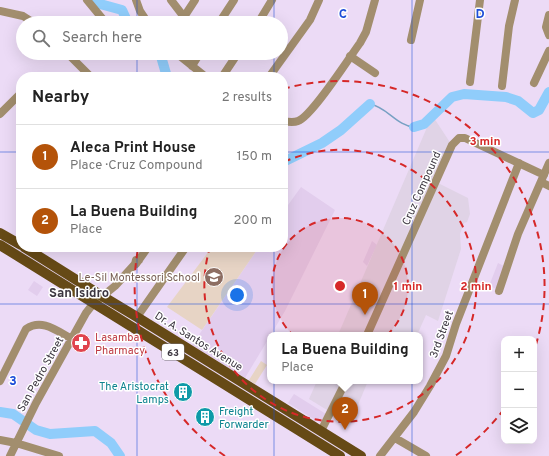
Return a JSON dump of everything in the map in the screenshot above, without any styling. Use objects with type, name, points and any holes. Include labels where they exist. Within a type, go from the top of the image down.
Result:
[{"type":"main road","points":[[0,233],[16,242]]},
{"type":"main road","name":"63","points":[[0,245],[340,456]]},
{"type":"main road","name":"Dr. A. Santos Avenue","points":[[32,252],[361,456]]},
{"type":"main road","points":[[322,445],[324,433]]},
{"type":"street","points":[[87,0],[100,16]]},
{"type":"street","points":[[136,0],[143,16]]},
{"type":"street","points":[[171,0],[180,16]]},
{"type":"street","points":[[185,16],[195,0]]},
{"type":"street","points":[[224,16],[234,0]]},
{"type":"street","points":[[262,16],[272,0]]},
{"type":"street","points":[[288,51],[310,20],[319,0]]},
{"type":"street","points":[[288,122],[298,121],[311,112],[366,32],[375,0]]},
{"type":"street","points":[[411,40],[420,0]]},
{"type":"street","points":[[470,82],[480,0]]},
{"type":"street","points":[[502,86],[509,26],[515,0]]},
{"type":"street","points":[[0,11],[23,16]]},
{"type":"street","points":[[549,15],[546,27],[549,35]]},
{"type":"street","points":[[534,82],[549,51]]},
{"type":"street","points":[[350,56],[375,72]]},
{"type":"street","points":[[74,60],[86,72]]},
{"type":"street","points":[[185,60],[200,72]]},
{"type":"street","points":[[192,66],[196,60]]},
{"type":"street","points":[[225,72],[233,60]]},
{"type":"street","points":[[273,72],[281,60]]},
{"type":"street","points":[[0,114],[16,98]]},
{"type":"street","name":"Cruz Compound","points":[[368,332],[452,145],[459,138],[465,138],[519,163],[545,181]]},
{"type":"street","name":"3rd Street","points":[[380,456],[395,438],[430,386],[446,356],[456,324],[519,163]]},
{"type":"street","points":[[499,291],[518,234],[545,181],[549,163]]},
{"type":"street","name":"San Pedro Street","points":[[10,456],[28,419],[86,313],[93,304],[115,286],[144,252]]},
{"type":"street","points":[[137,317],[182,252]]},
{"type":"street","points":[[0,381],[26,329],[33,324],[49,326],[72,339]]},
{"type":"street","points":[[324,433],[345,384]]},
{"type":"street","points":[[395,438],[426,456]]},
{"type":"street","points":[[0,440],[16,443],[48,454],[60,456]]},
{"type":"shaded area","points":[[434,118],[453,147],[438,183],[468,198],[470,214],[467,222],[464,223],[460,234],[461,249],[438,321],[426,315],[418,332],[339,332],[428,125]]},
{"type":"shaded area","points":[[301,187],[335,210],[285,311],[272,332],[267,332],[267,341],[245,378],[192,345],[256,252],[288,252],[288,205]]},
{"type":"shaded area","points":[[372,241],[377,245],[367,266],[363,262]]},
{"type":"shaded area","name":"Le-Sil Montessori School","points":[[208,252],[256,252],[202,330],[167,307]]},
{"type":"shaded area","points":[[498,263],[506,267],[497,289],[489,286]]},
{"type":"shaded area","points":[[34,281],[43,287],[37,296],[28,290]]},
{"type":"shaded area","points":[[261,361],[267,365],[255,384],[249,380]]},
{"type":"shaded area","points":[[316,384],[367,384],[350,424],[309,399]]},
{"type":"shaded area","points":[[294,394],[326,414],[320,423],[288,403]]},
{"type":"waterway","points":[[97,0],[100,4],[122,10],[125,16]]},
{"type":"waterway","points":[[162,60],[166,72]]},
{"type":"waterway","points":[[414,127],[424,124],[452,97],[464,94],[506,97],[518,101],[533,113],[539,110],[549,92]]},
{"type":"waterway","points":[[370,104],[382,109],[402,123],[414,127]]},
{"type":"waterway","points":[[288,160],[322,143],[341,130],[370,104]]},
{"type":"waterway","points":[[0,412],[13,414],[36,430],[50,434],[95,431],[111,443],[120,456]]},
{"type":"place","name":"Le-Sil Montessori School","points":[[214,277]]},
{"type":"place","name":"Aleca Print House","points":[[365,315]]},
{"type":"place","name":"Lasamba Pharmacy","points":[[81,343]]},
{"type":"place","name":"The Aristocrat Lamps","points":[[183,392]]},
{"type":"place","name":"Freight Forwarder","points":[[205,417]]},
{"type":"place","name":"La Buena Building","points":[[345,430]]},
{"type":"district","name":"San Isidro","points":[[79,292]]}]
